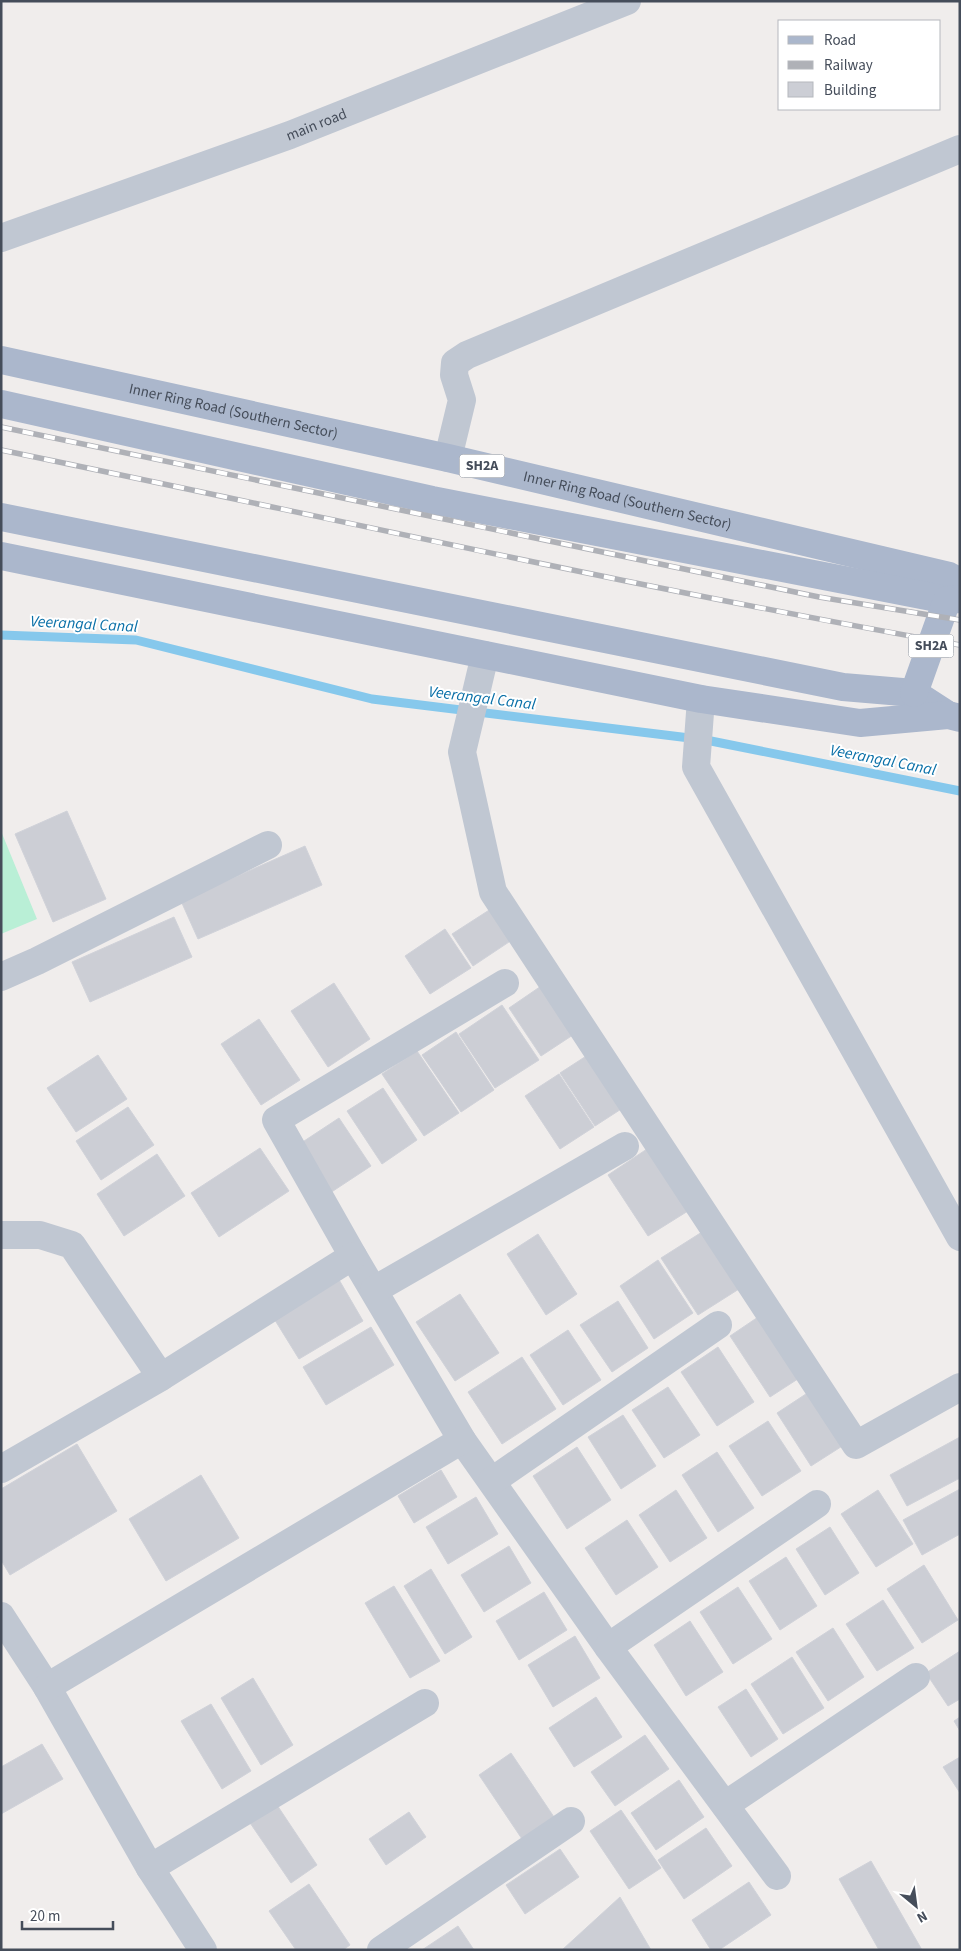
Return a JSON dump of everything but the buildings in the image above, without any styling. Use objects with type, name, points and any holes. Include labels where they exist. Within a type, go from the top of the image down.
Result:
[{"type":"main road","name":"Inner Ring Road (Southern Sector)","points":[[1,360],[448,458],[949,576],[956,594]]},
{"type":"main road","points":[[1,404],[432,500],[956,594]]},
{"type":"main road","points":[[1,517],[843,687],[914,693],[954,717]]},
{"type":"main road","points":[[1,556],[485,655],[700,712],[860,723],[954,717]]},
{"type":"main road","name":"SH2A","points":[[914,693],[956,594]]},
{"type":"street","name":"main road","points":[[1,238],[290,135],[627,1]]},
{"type":"street","points":[[448,458],[462,400],[454,375],[455,363],[468,355],[960,150]]},
{"type":"street","points":[[485,655],[462,752],[493,892],[856,1445],[960,1387]]},
{"type":"street","points":[[700,712],[696,767],[960,1237]]},
{"type":"street","points":[[1,977],[268,846]]},
{"type":"street","points":[[505,983],[276,1120],[353,1256],[462,1440],[608,1647],[777,1876]]},
{"type":"street","points":[[374,1290],[625,1146]]},
{"type":"street","points":[[1,1235],[40,1235],[72,1245],[161,1377]]},
{"type":"street","points":[[1,1469],[161,1377],[353,1256]]},
{"type":"street","points":[[492,1481],[718,1325]]},
{"type":"street","points":[[48,1687],[462,1440]]},
{"type":"street","points":[[608,1647],[817,1504]]},
{"type":"street","points":[[1,1616],[48,1687],[150,1868],[203,1950]]},
{"type":"street","points":[[725,1805],[916,1677]]},
{"type":"street","points":[[150,1868],[425,1703]]},
{"type":"street","points":[[381,1950],[571,1821]]},
{"type":"green space","points":[[1,831],[37,919],[1,934]]},
{"type":"waterway","name":"Veerangal Canal","points":[[1,635],[136,640],[372,699],[706,740],[960,791]]},
{"type":"railway","points":[[1,427],[819,597],[960,620]]},
{"type":"railway","points":[[1,450],[600,576],[960,645]]}]
